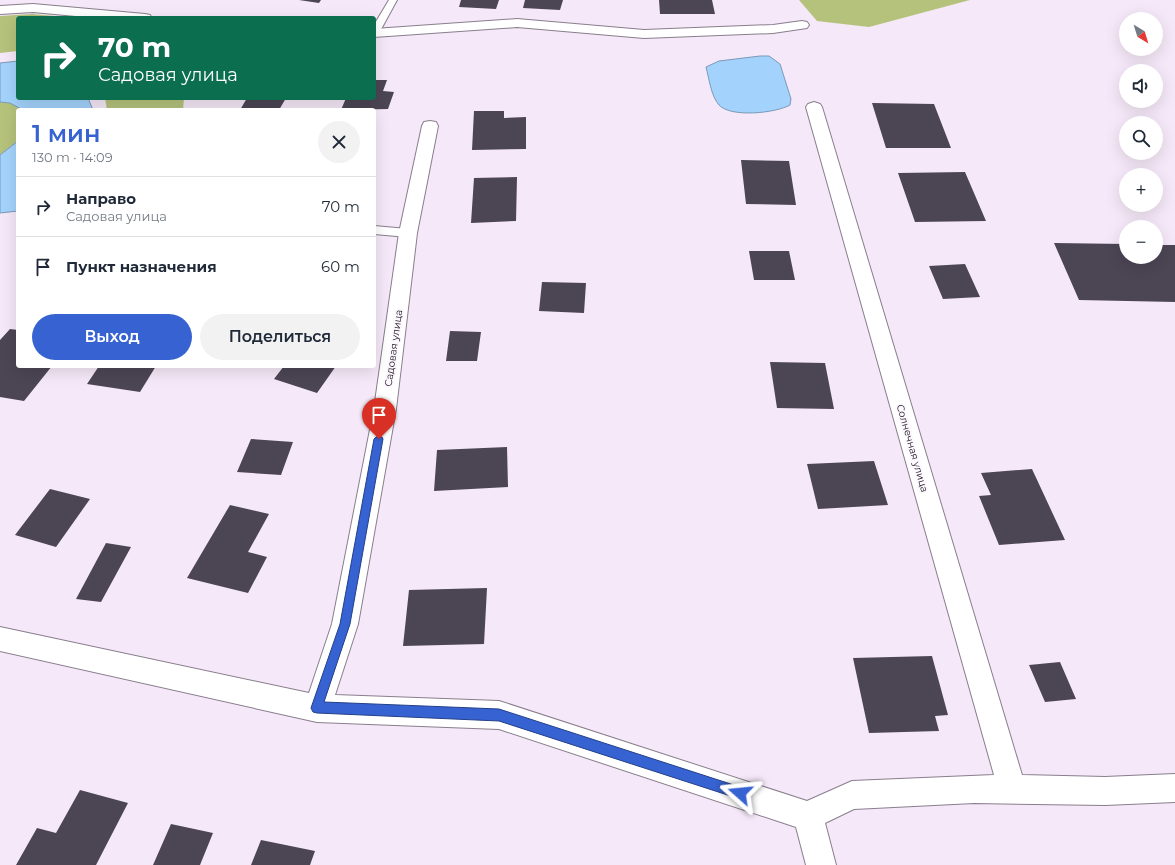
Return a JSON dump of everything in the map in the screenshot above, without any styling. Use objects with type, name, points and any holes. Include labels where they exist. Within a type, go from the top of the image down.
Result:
[{"type":"street","points":[[0,10],[37,4],[130,16]]},
{"type":"street","points":[[376,33],[517,23],[644,34],[773,29],[802,25]]},
{"type":"street","name":"Солнечная улица","points":[[814,108],[1012,789]]},
{"type":"street","name":"Садовая улица","points":[[317,708],[345,624],[385,409],[408,233],[430,126]]},
{"type":"street","points":[[0,639],[317,708],[499,715],[808,816],[852,795],[974,789],[1105,791],[1175,788]]},
{"type":"street","points":[[808,816],[821,865]]},
{"type":"lane","points":[[376,29],[392,0]]},
{"type":"lane","points":[[376,230],[408,233]]},
{"type":"green space","points":[[799,0],[970,0],[869,27],[817,21]]},
{"type":"green space","points":[[32,14],[54,16],[16,16],[16,51],[0,53],[0,16]]},
{"type":"green space","points":[[105,100],[184,100],[183,108],[107,108]]},
{"type":"green space","points":[[0,102],[10,103],[19,108],[16,108],[16,143],[0,155]]},
{"type":"water","points":[[769,56],[780,64],[791,99],[790,105],[765,112],[743,113],[733,112],[719,105],[712,92],[706,67],[719,61]]},
{"type":"water","points":[[16,61],[16,100],[89,100],[92,108],[19,108],[10,103],[0,102],[0,63]]},
{"type":"water","points":[[16,143],[16,211],[0,213],[0,155]]},
{"type":"building","points":[[299,0],[321,0],[319,3]]},
{"type":"building","points":[[461,0],[499,0],[496,9],[459,7]]},
{"type":"building","points":[[525,0],[563,0],[560,10],[523,8]]},
{"type":"building","points":[[659,0],[712,0],[715,14],[660,14]]},
{"type":"building","points":[[376,80],[387,80],[383,91],[394,92],[388,109],[342,108],[345,100],[376,100]]},
{"type":"building","points":[[246,100],[285,100],[280,108],[241,108]]},
{"type":"building","points":[[872,103],[934,104],[951,148],[886,148]]},
{"type":"building","points":[[474,111],[504,111],[504,118],[526,117],[526,149],[472,150]]},
{"type":"building","points":[[741,160],[789,161],[796,205],[746,204]]},
{"type":"building","points":[[965,172],[986,221],[915,222],[898,173]]},
{"type":"building","points":[[517,177],[516,221],[471,223],[474,178]]},
{"type":"building","points":[[1054,243],[1119,244],[1119,264],[1163,264],[1163,245],[1175,245],[1175,302],[1079,300]]},
{"type":"building","points":[[749,251],[789,251],[795,280],[754,280]]},
{"type":"building","points":[[965,264],[980,297],[943,299],[929,266]]},
{"type":"building","points":[[542,282],[586,283],[584,313],[539,311]]},
{"type":"building","points":[[10,329],[16,330],[16,368],[50,368],[24,401],[0,397],[0,340]]},
{"type":"building","points":[[450,331],[481,332],[477,361],[446,361]]},
{"type":"building","points":[[770,362],[825,363],[834,409],[777,408]]},
{"type":"building","points":[[98,368],[155,368],[140,392],[87,384]]},
{"type":"building","points":[[282,368],[335,368],[317,393],[274,379]]},
{"type":"building","points":[[251,439],[293,442],[281,475],[237,472]]},
{"type":"building","points":[[507,447],[508,487],[434,491],[437,450]]},
{"type":"building","points":[[874,461],[888,505],[818,509],[807,464]]},
{"type":"building","points":[[1032,469],[1065,540],[999,545],[979,496],[991,495],[981,473]]},
{"type":"building","points":[[50,489],[90,499],[56,547],[15,535]]},
{"type":"building","points":[[230,505],[269,514],[248,552],[267,557],[248,593],[187,578]]},
{"type":"building","points":[[106,543],[131,547],[101,602],[76,599]]},
{"type":"building","points":[[487,588],[484,644],[403,646],[409,590]]},
{"type":"building","points":[[932,656],[948,715],[935,716],[939,731],[869,733],[853,658]]},
{"type":"building","points":[[1060,662],[1076,699],[1045,702],[1029,665]]},
{"type":"building","points":[[80,790],[128,803],[96,865],[16,865],[37,828],[56,833]]},
{"type":"building","points":[[171,824],[213,833],[200,865],[153,865]]},
{"type":"building","points":[[261,840],[315,851],[310,865],[251,865]]},
{"type":"route","points":[[379,439],[345,624],[317,708],[499,715],[740,793]]}]
